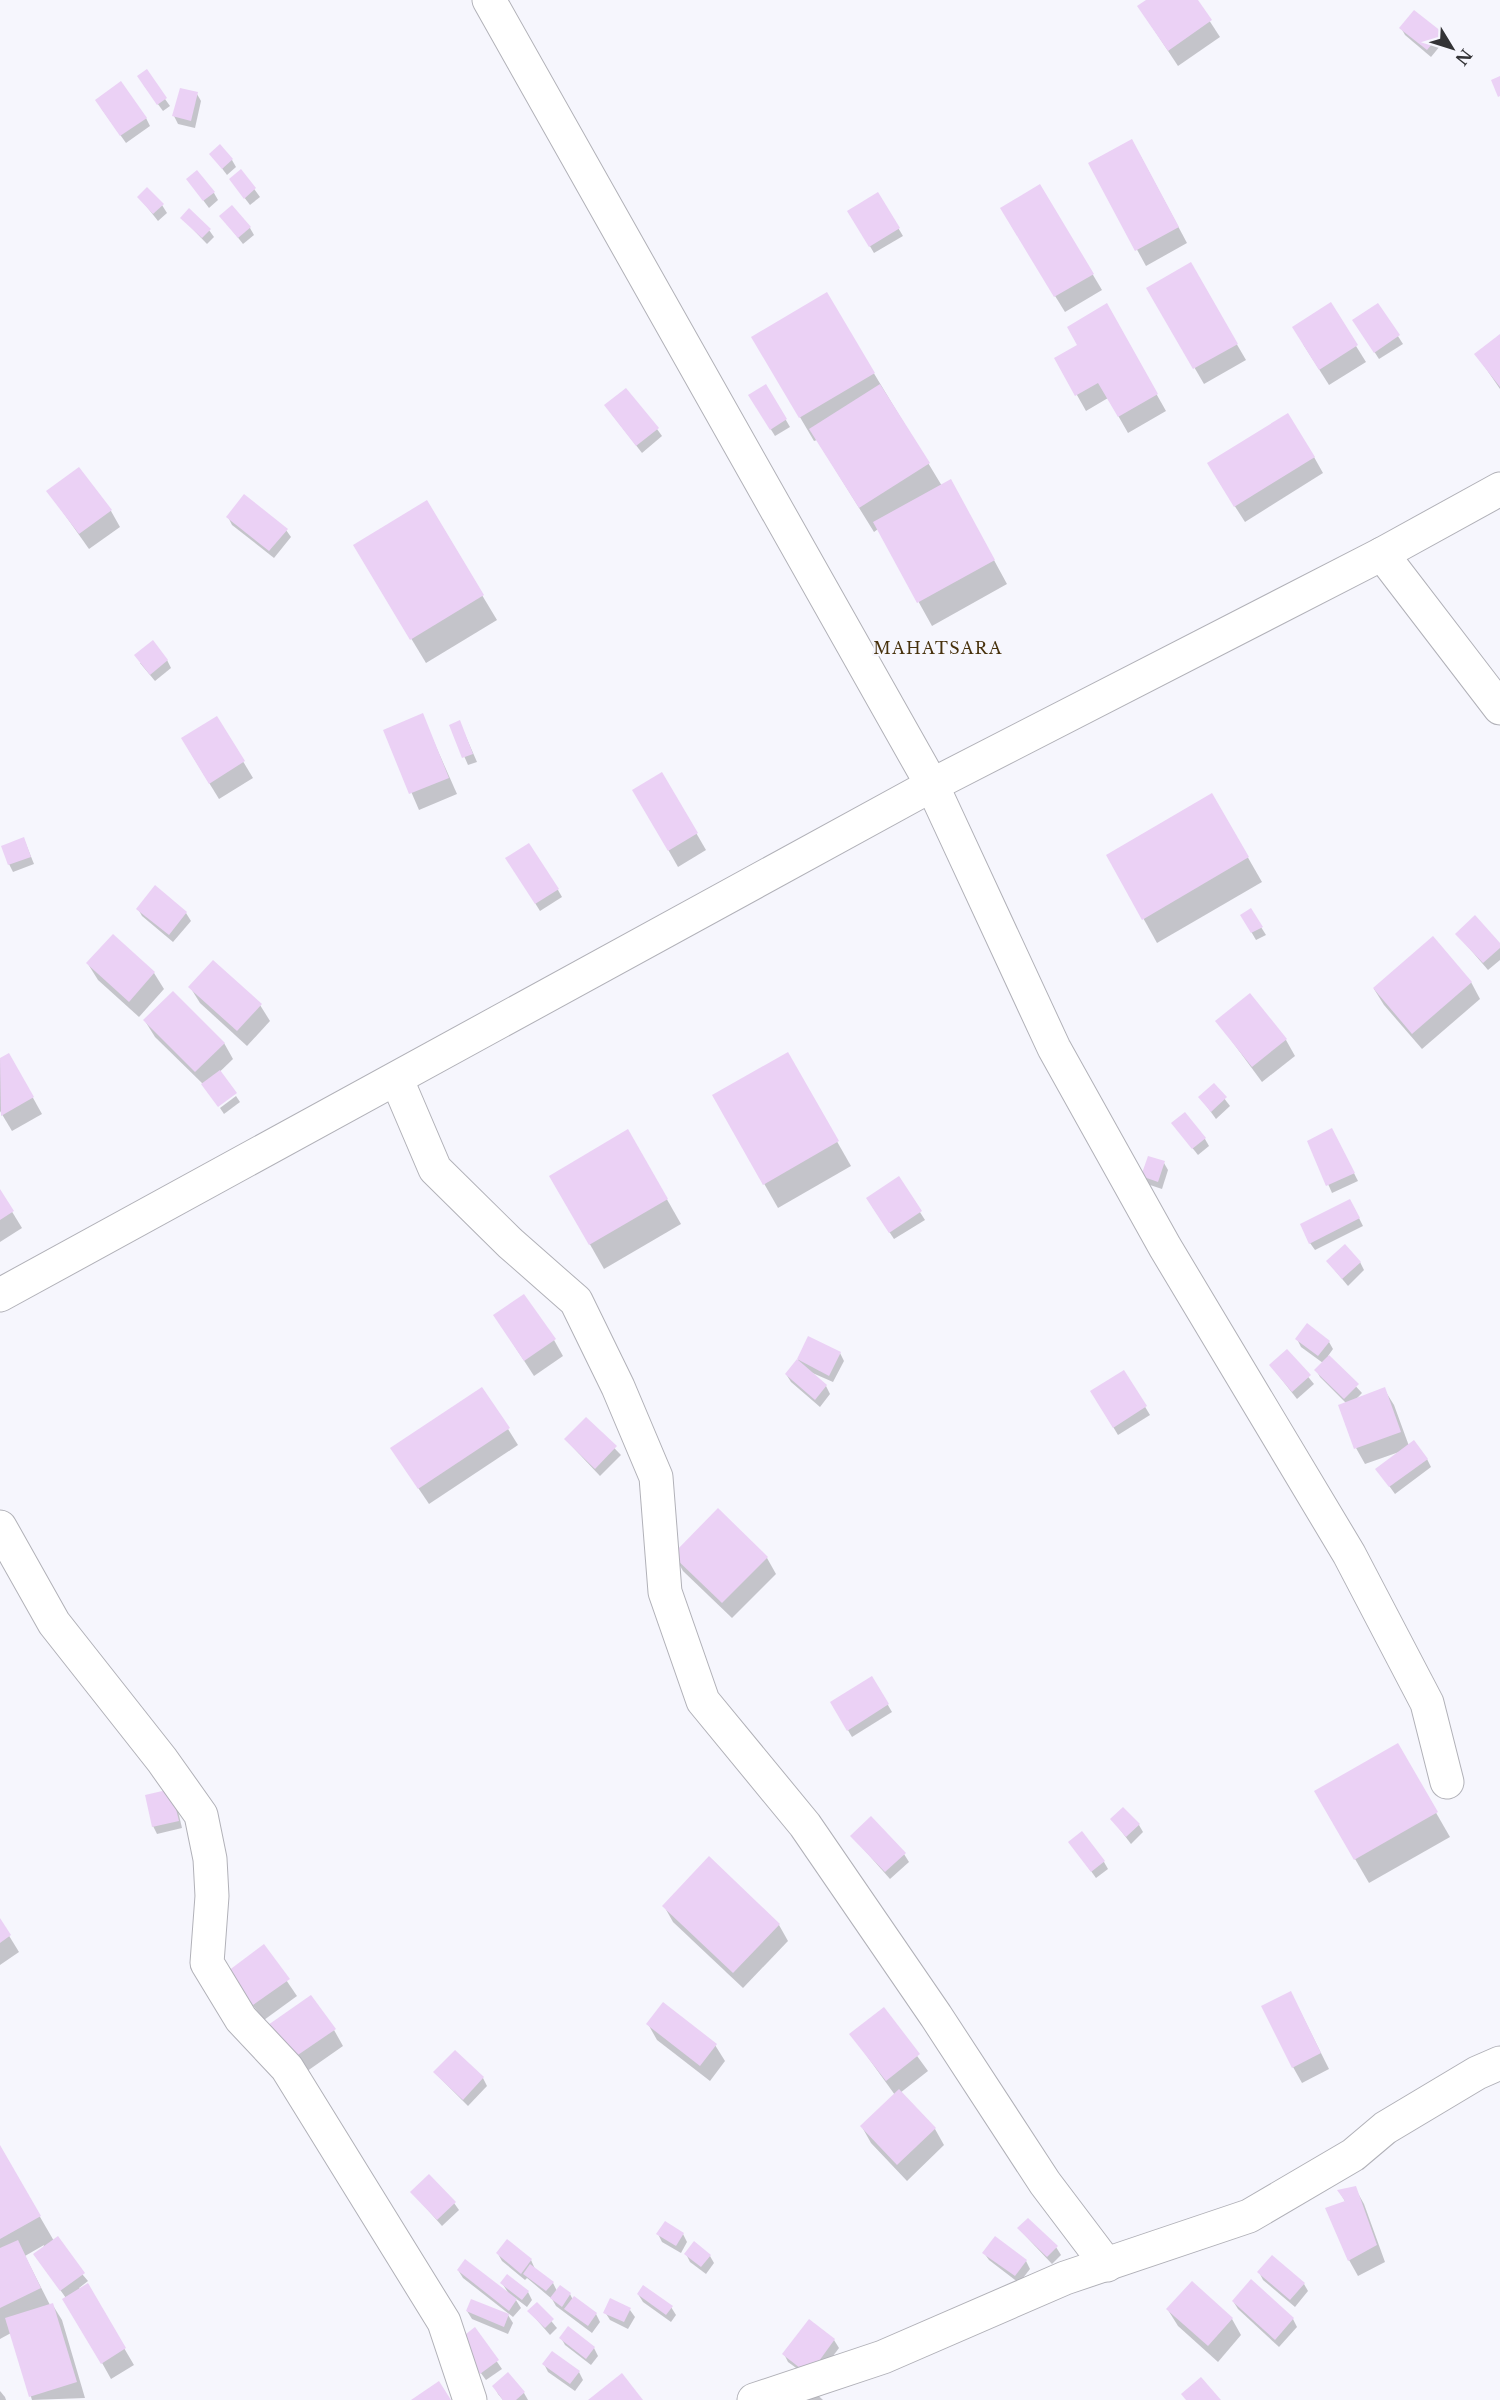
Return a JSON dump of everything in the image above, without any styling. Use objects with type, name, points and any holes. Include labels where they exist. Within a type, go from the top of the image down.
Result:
[{"type":"street","points":[[489,0],[932,785],[1054,1048],[1165,1247],[1349,1554],[1427,1703],[1447,1782]]},
{"type":"street","points":[[0,1295],[397,1080],[932,785],[1382,554],[1500,489]]},
{"type":"street","points":[[1382,554],[1500,708]]},
{"type":"street","points":[[397,1080],[435,1169],[510,1244],[576,1301],[618,1387],[656,1478],[665,1592],[703,1701],[805,1825],[936,2016],[1046,2183],[1107,2265]]},
{"type":"street","points":[[0,1527],[54,1623],[162,1760],[201,1815],[210,1859],[212,1896],[207,1963],[241,2019],[287,2068],[444,2322],[470,2400]]},
{"type":"street","points":[[754,2400],[883,2357],[1065,2278],[1249,2216],[1353,2155],[1385,2128],[1477,2073],[1500,2063]]},
{"type":"building","points":[[1146,0],[1198,0],[1212,20],[1168,51],[1137,6]]},
{"type":"building","points":[[1414,10],[1442,32],[1427,50],[1399,28]]},
{"type":"building","points":[[147,69],[167,98],[157,105],[137,76]]},
{"type":"building","points":[[1500,76],[1500,96],[1498,97],[1491,80]]},
{"type":"building","points":[[121,81],[147,118],[120,136],[95,100]]},
{"type":"building","points":[[180,88],[198,92],[191,121],[172,116]]},
{"type":"building","points":[[1132,139],[1179,227],[1135,251],[1088,163]]},
{"type":"building","points":[[220,144],[233,159],[222,169],[209,154]]},
{"type":"building","points":[[241,169],[256,188],[244,199],[229,179]]},
{"type":"building","points":[[197,170],[215,192],[203,201],[186,179]]},
{"type":"building","points":[[1040,184],[1094,274],[1054,297],[1000,208]]},
{"type":"building","points":[[147,187],[164,204],[153,214],[137,197]]},
{"type":"building","points":[[878,192],[900,228],[869,247],[847,211]]},
{"type":"building","points":[[232,205],[251,227],[238,238],[219,216]]},
{"type":"building","points":[[189,208],[211,229],[202,238],[180,218]]},
{"type":"building","points":[[1191,262],[1238,344],[1193,369],[1146,288]]},
{"type":"building","points":[[827,292],[875,373],[799,418],[751,337]]},
{"type":"building","points":[[1331,302],[1358,345],[1319,370],[1292,327]]},
{"type":"building","points":[[1107,303],[1158,394],[1118,417],[1098,383],[1075,396],[1054,358],[1077,345],[1067,327]]},
{"type":"building","points":[[1378,303],[1400,335],[1374,353],[1352,320]]},
{"type":"building","points":[[1500,334],[1500,387],[1474,354]]},
{"type":"building","points":[[766,384],[787,419],[770,430],[748,395]]},
{"type":"building","points":[[880,384],[930,463],[859,508],[809,429]]},
{"type":"building","points":[[626,388],[659,428],[636,446],[604,405]]},
{"type":"building","points":[[1288,413],[1315,457],[1234,507],[1207,463]]},
{"type":"building","points":[[79,467],[112,510],[79,534],[46,491]]},
{"type":"building","points":[[951,479],[995,560],[917,603],[873,522]]},
{"type":"building","points":[[244,494],[288,529],[269,551],[226,517]]},
{"type":"building","points":[[427,500],[484,595],[410,640],[353,545]]},
{"type":"building","points":[[153,640],[168,660],[150,675],[134,655]]},
{"type":"building","points":[[423,713],[449,778],[409,794],[383,730]]},
{"type":"building","points":[[217,716],[245,761],[209,784],[181,738]]},
{"type":"building","points":[[460,720],[473,754],[462,758],[449,725]]},
{"type":"building","points":[[662,772],[698,833],[668,851],[632,790]]},
{"type":"building","points":[[1212,793],[1249,857],[1142,920],[1106,855]]},
{"type":"building","points":[[24,837],[31,857],[8,865],[1,846]]},
{"type":"building","points":[[529,843],[559,889],[535,904],[505,858]]},
{"type":"building","points":[[155,885],[187,912],[169,935],[136,909]]},
{"type":"building","points":[[1251,908],[1263,927],[1251,933],[1240,915]]},
{"type":"building","points":[[1475,915],[1500,943],[1500,948],[1483,963],[1455,934]]},
{"type":"building","points":[[113,934],[155,972],[129,1002],[86,963]]},
{"type":"building","points":[[1433,936],[1472,982],[1412,1034],[1373,988]]},
{"type":"building","points":[[213,960],[262,1004],[237,1031],[188,987]]},
{"type":"building","points":[[173,991],[225,1043],[195,1072],[143,1020]]},
{"type":"building","points":[[1250,993],[1287,1039],[1252,1067],[1215,1021]]},
{"type":"building","points":[[788,1052],[839,1141],[763,1185],[712,1095]]},
{"type":"building","points":[[9,1053],[34,1097],[1,1116],[0,1058]]},
{"type":"building","points":[[220,1070],[237,1093],[218,1107],[201,1084]]},
{"type":"building","points":[[1214,1083],[1227,1097],[1211,1112],[1198,1097]]},
{"type":"building","points":[[1185,1112],[1206,1138],[1192,1149],[1171,1123]]},
{"type":"building","points":[[1332,1128],[1355,1173],[1326,1186],[1307,1141]]},
{"type":"building","points":[[628,1129],[668,1199],[589,1245],[549,1176]]},
{"type":"building","points":[[1148,1156],[1165,1161],[1158,1182],[1141,1176]]},
{"type":"building","points":[[899,1176],[922,1211],[889,1233],[866,1198]]},
{"type":"building","points":[[0,1189],[14,1211],[0,1220]]},
{"type":"building","points":[[1350,1199],[1360,1218],[1309,1244],[1300,1224]]},
{"type":"building","points":[[1345,1244],[1361,1262],[1342,1279],[1326,1261]]},
{"type":"building","points":[[524,1294],[556,1339],[524,1361],[493,1315]]},
{"type":"building","points":[[1307,1323],[1330,1341],[1318,1356],[1295,1339]]},
{"type":"building","points":[[808,1336],[841,1352],[829,1376],[797,1359]]},
{"type":"building","points":[[1287,1349],[1311,1375],[1292,1392],[1269,1365]]},
{"type":"building","points":[[1329,1355],[1359,1384],[1344,1399],[1314,1370]]},
{"type":"building","points":[[797,1359],[827,1385],[815,1400],[785,1374]]},
{"type":"building","points":[[1124,1370],[1147,1406],[1113,1428],[1090,1391]]},
{"type":"building","points":[[482,1387],[510,1428],[418,1489],[390,1448]]},
{"type":"building","points":[[1385,1387],[1401,1432],[1354,1449],[1338,1405]]},
{"type":"building","points":[[586,1417],[617,1446],[595,1469],[564,1439]]},
{"type":"building","points":[[1414,1440],[1428,1459],[1389,1487],[1375,1469]]},
{"type":"building","points":[[718,1508],[768,1557],[722,1603],[672,1555]]},
{"type":"building","points":[[872,1676],[889,1704],[847,1731],[830,1702]]},
{"type":"building","points":[[1398,1743],[1438,1812],[1354,1860],[1314,1791]]},
{"type":"building","points":[[171,1789],[179,1821],[152,1827],[145,1795]]},
{"type":"building","points":[[1123,1807],[1140,1824],[1126,1837],[1110,1819]]},
{"type":"building","points":[[871,1816],[906,1853],[885,1872],[850,1836]]},
{"type":"building","points":[[1082,1831],[1105,1861],[1091,1872],[1068,1842]]},
{"type":"building","points":[[709,1856],[780,1924],[733,1973],[662,1906]]},
{"type":"building","points":[[0,1918],[11,1935],[0,1943]]},
{"type":"building","points":[[264,1944],[290,1979],[253,2005],[228,1971]]},
{"type":"building","points":[[1291,1991],[1321,2053],[1292,2068],[1261,2006]]},
{"type":"building","points":[[311,1995],[336,2029],[292,2059],[268,2025]]},
{"type":"building","points":[[663,2002],[717,2044],[700,2066],[646,2024]]},
{"type":"building","points":[[884,2007],[920,2054],[886,2081],[849,2034]]},
{"type":"building","points":[[455,2050],[484,2077],[463,2100],[433,2072]]},
{"type":"building","points":[[899,2089],[936,2128],[897,2165],[860,2126]]},
{"type":"building","points":[[0,2145],[41,2216],[0,2239]]},
{"type":"building","points":[[429,2174],[456,2202],[437,2220],[410,2192]]},
{"type":"building","points":[[1356,2186],[1377,2245],[1348,2261],[1325,2208],[1345,2201],[1337,2190]]},
{"type":"building","points":[[1028,2218],[1058,2246],[1047,2257],[1017,2228]]},
{"type":"building","points":[[665,2221],[684,2233],[676,2246],[656,2234]]},
{"type":"building","points":[[58,2236],[85,2273],[60,2291],[33,2254]]},
{"type":"building","points":[[995,2236],[1027,2260],[1015,2276],[982,2253]]},
{"type":"building","points":[[507,2239],[532,2259],[521,2274],[496,2253]]},
{"type":"building","points":[[18,2240],[41,2288],[0,2308],[0,2248]]},
{"type":"building","points":[[694,2241],[711,2255],[701,2267],[684,2254]]},
{"type":"building","points":[[1272,2255],[1305,2283],[1290,2300],[1257,2272]]},
{"type":"building","points":[[465,2259],[517,2299],[509,2311],[457,2270]]},
{"type":"building","points":[[530,2264],[554,2282],[546,2291],[523,2274]]},
{"type":"building","points":[[507,2274],[529,2291],[522,2300],[500,2283]]},
{"type":"building","points":[[1251,2279],[1294,2318],[1275,2340],[1232,2301]]},
{"type":"building","points":[[1192,2281],[1233,2318],[1208,2346],[1166,2309]]},
{"type":"building","points":[[88,2283],[126,2348],[101,2364],[62,2299]]},
{"type":"building","points":[[560,2285],[571,2293],[562,2307],[550,2298]]},
{"type":"building","points":[[643,2285],[673,2306],[666,2315],[637,2294]]},
{"type":"building","points":[[574,2296],[597,2313],[588,2326],[564,2309]]},
{"type":"building","points":[[610,2298],[631,2308],[624,2322],[603,2313]]},
{"type":"building","points":[[471,2299],[509,2314],[504,2327],[466,2311]]},
{"type":"building","points":[[537,2302],[554,2319],[545,2328],[527,2311]]},
{"type":"building","points":[[53,2303],[77,2382],[29,2397],[5,2318]]},
{"type":"building","points":[[809,2319],[835,2339],[809,2375],[782,2354]]},
{"type":"building","points":[[568,2326],[595,2347],[586,2359],[559,2338]]},
{"type":"building","points":[[475,2327],[499,2360],[480,2374],[457,2341]]},
{"type":"building","points":[[552,2351],[580,2371],[570,2384],[542,2364]]},
{"type":"building","points":[[508,2372],[525,2392],[516,2400],[503,2400],[492,2386]]},
{"type":"building","points":[[622,2373],[643,2400],[588,2400]]},
{"type":"building","points":[[1201,2377],[1221,2400],[1186,2400],[1181,2394]]},
{"type":"building","points":[[439,2381],[451,2400],[411,2400]]},
{"type":"district","name":"MAHATSARA","points":[[938,648]]}]
